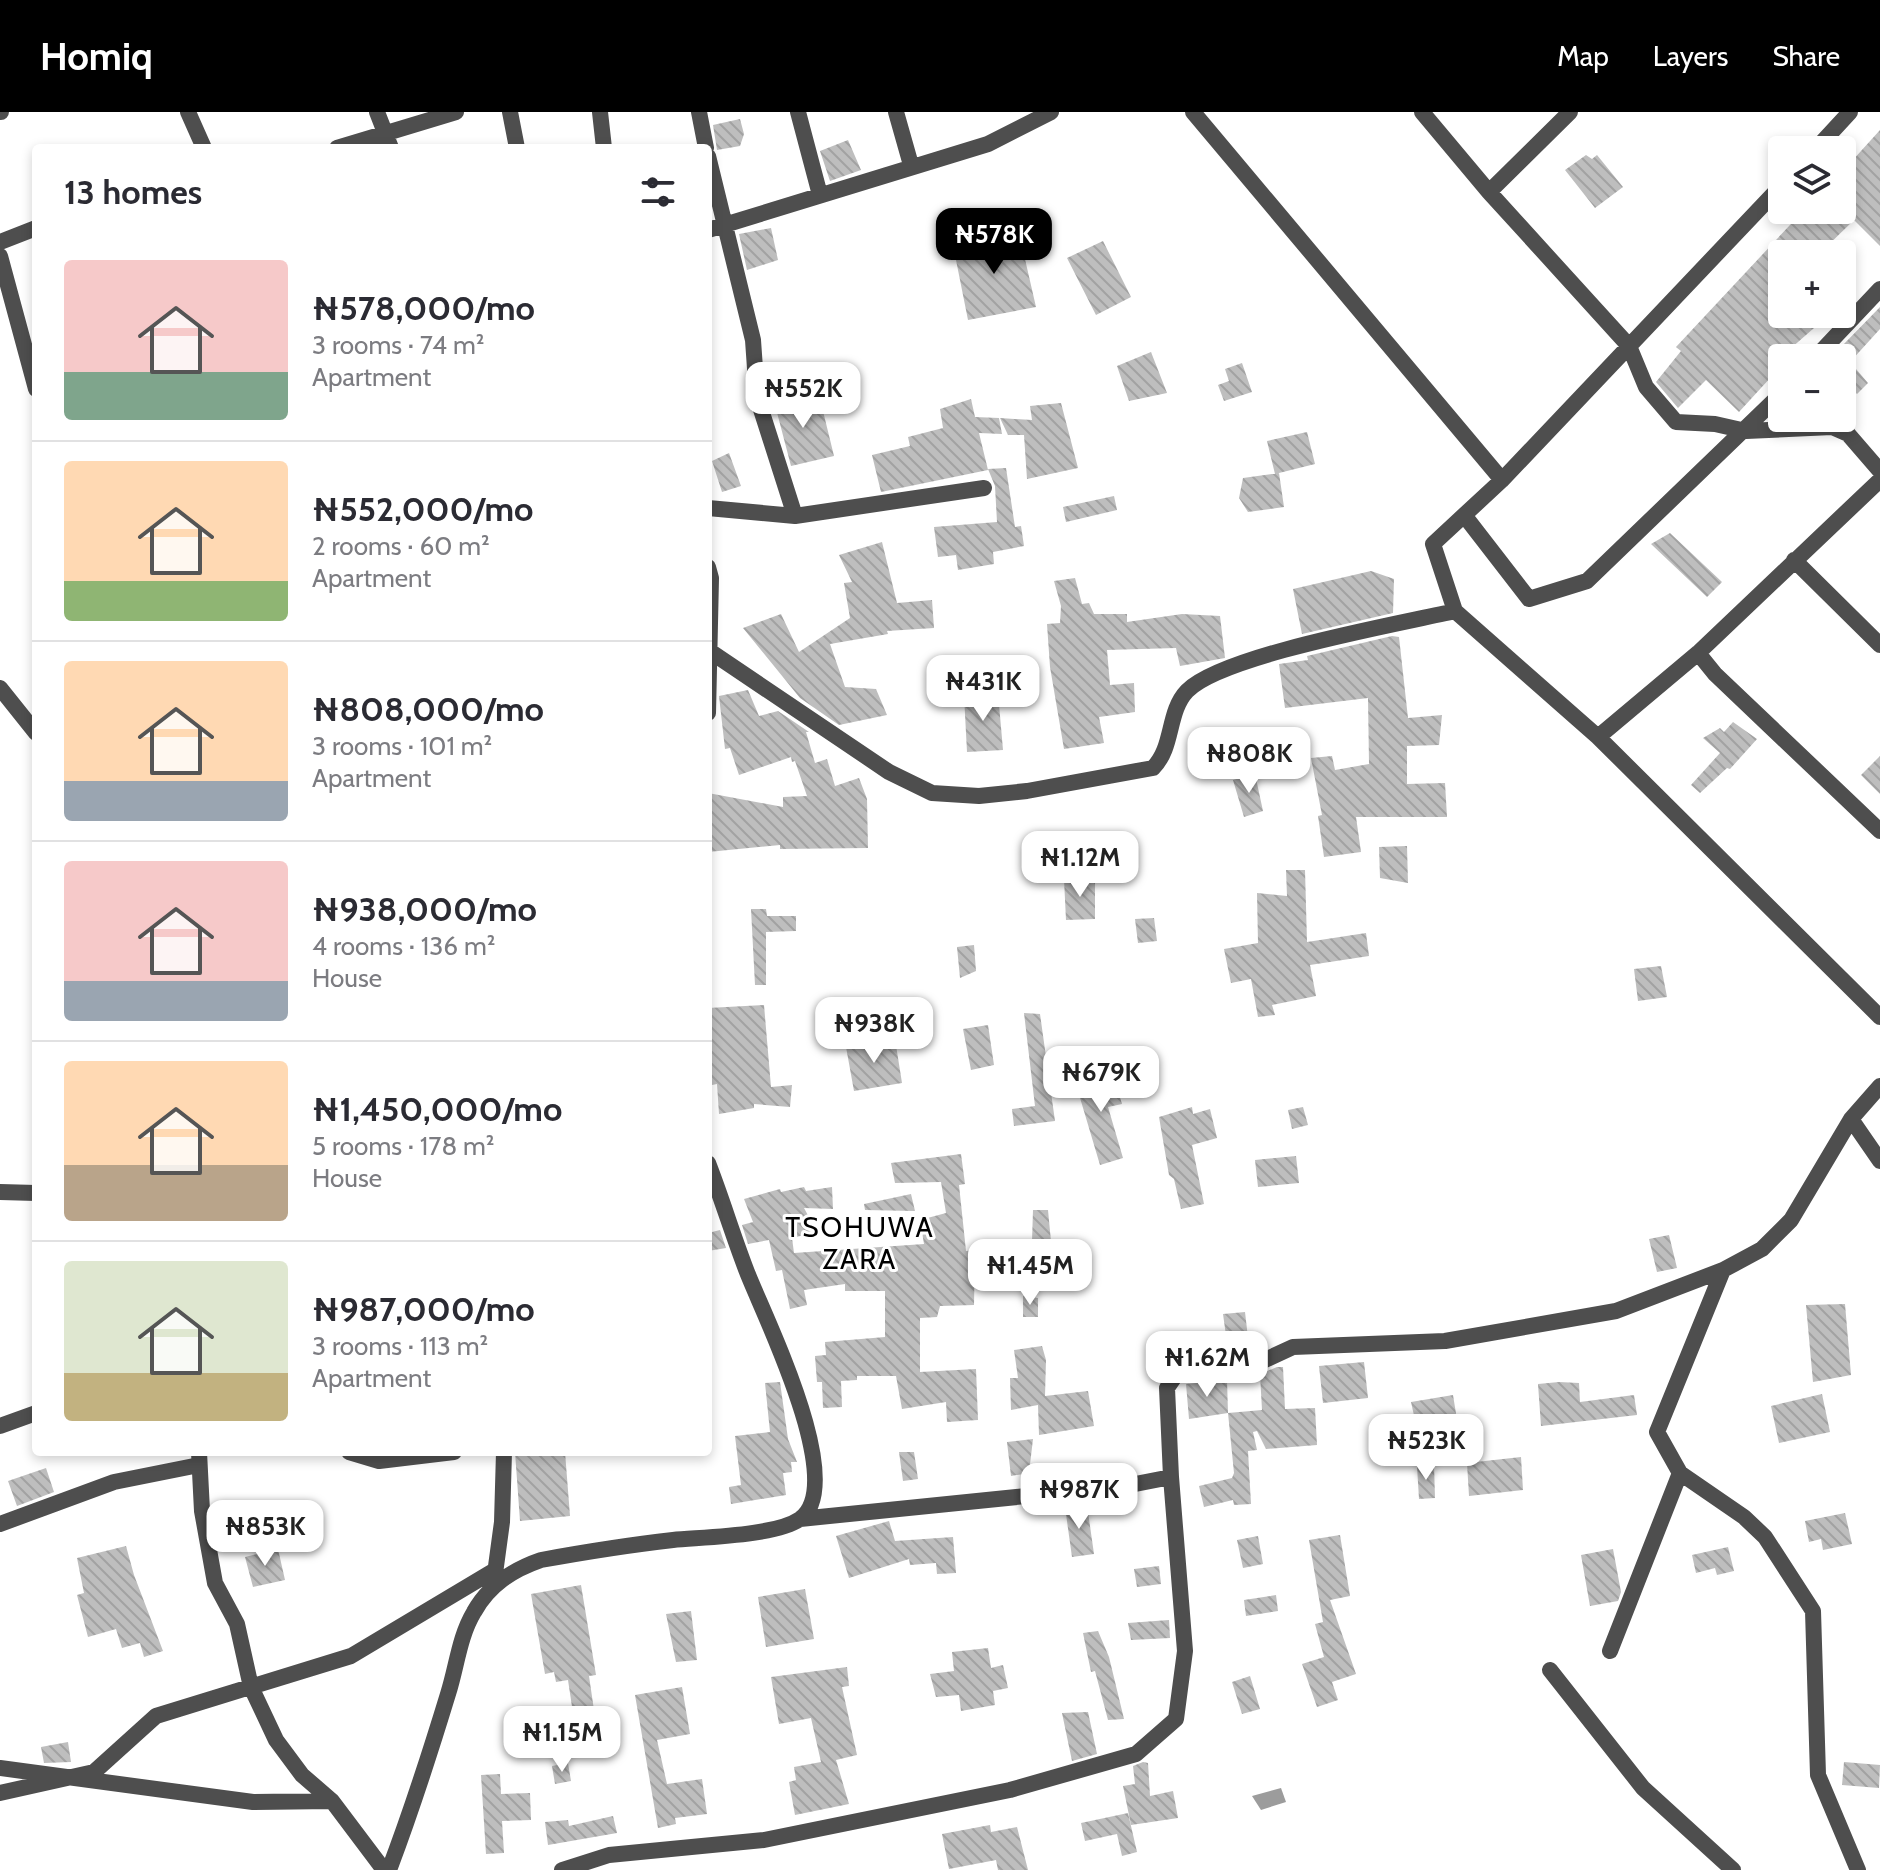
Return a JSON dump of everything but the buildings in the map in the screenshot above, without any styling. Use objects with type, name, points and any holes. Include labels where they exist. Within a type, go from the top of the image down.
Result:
[{"type":"street","points":[[188,112],[202,144]]},
{"type":"street","points":[[377,112],[388,140]]},
{"type":"street","points":[[362,144],[388,140],[456,112]]},
{"type":"street","points":[[510,112],[516,144]]},
{"type":"street","points":[[600,112],[604,144]]},
{"type":"street","points":[[699,112],[705,144]]},
{"type":"street","points":[[798,112],[820,195]]},
{"type":"street","points":[[896,112],[911,165]]},
{"type":"street","points":[[716,228],[911,165],[988,144],[1051,112]]},
{"type":"street","points":[[1193,112],[1502,480]]},
{"type":"street","points":[[1422,112],[1489,192],[1629,346],[1646,387],[1676,422],[1715,424],[1746,431],[1832,427],[1848,434],[1876,460]]},
{"type":"street","points":[[1489,192],[1570,112]]},
{"type":"street","points":[[1828,136],[1850,112]]},
{"type":"street","points":[[712,192],[716,228],[753,340],[757,397],[795,516]]},
{"type":"street","points":[[1768,200],[1502,480],[1433,544],[1455,611],[1598,737],[1880,1017]]},
{"type":"street","points":[[0,242],[32,230]]},
{"type":"street","points":[[0,256],[29,332],[32,356]]},
{"type":"street","points":[[1828,344],[1880,289]]},
{"type":"street","points":[[1464,515],[1529,599],[1587,581],[1768,408]]},
{"type":"street","points":[[1598,737],[1698,653],[1880,480]]},
{"type":"street","points":[[712,508],[795,516],[984,488]]},
{"type":"street","points":[[1794,560],[1880,645]]},
{"type":"street","points":[[712,653],[889,772],[932,793],[979,796],[1027,791],[1153,768],[1164,754],[1178,703],[1201,680],[1241,662],[1455,611]]},
{"type":"street","points":[[1698,653],[1715,674],[1880,831]]},
{"type":"street","points":[[0,688],[32,728]]},
{"type":"street","points":[[562,1870],[609,1855],[795,1834],[1010,1790],[1136,1754],[1176,1719],[1185,1651],[1167,1388],[1178,1372],[1252,1366],[1293,1347],[1445,1341],[1616,1311],[1723,1270],[1762,1249],[1791,1220],[1851,1119],[1880,1086]]},
{"type":"street","points":[[1851,1119],[1880,1161]]},
{"type":"street","points":[[712,1174],[748,1275],[786,1358],[802,1405],[812,1463],[812,1502],[800,1519]]},
{"type":"street","points":[[0,1192],[32,1193]]},
{"type":"street","points":[[1723,1270],[1657,1432],[1680,1473],[1744,1517],[1765,1537],[1813,1611],[1818,1775],[1858,1870]]},
{"type":"street","points":[[0,1426],[32,1414]]},
{"type":"street","points":[[362,1456],[379,1461],[421,1456]]},
{"type":"street","points":[[387,1870],[450,1690],[462,1636],[494,1578],[502,1522],[504,1456]]},
{"type":"street","points":[[0,1524],[114,1482],[199,1459],[202,1511],[215,1583],[237,1624],[251,1687],[276,1740],[302,1775],[332,1801],[387,1870]]},
{"type":"street","points":[[1610,1651],[1680,1473]]},
{"type":"street","points":[[0,1793],[79,1778],[94,1772],[156,1716],[351,1656],[494,1578],[541,1560],[753,1532],[800,1519],[1125,1486],[1171,1477]]},
{"type":"street","points":[[1550,1670],[1643,1788],[1733,1870]]},
{"type":"street","points":[[0,1768],[253,1802],[332,1801]]},
{"type":"shaded area","points":[[1281,1788],[1286,1802],[1261,1810],[1252,1796]]},
{"type":"district","name":"TSOHUWA ZARA","points":[[860,1243]]}]
